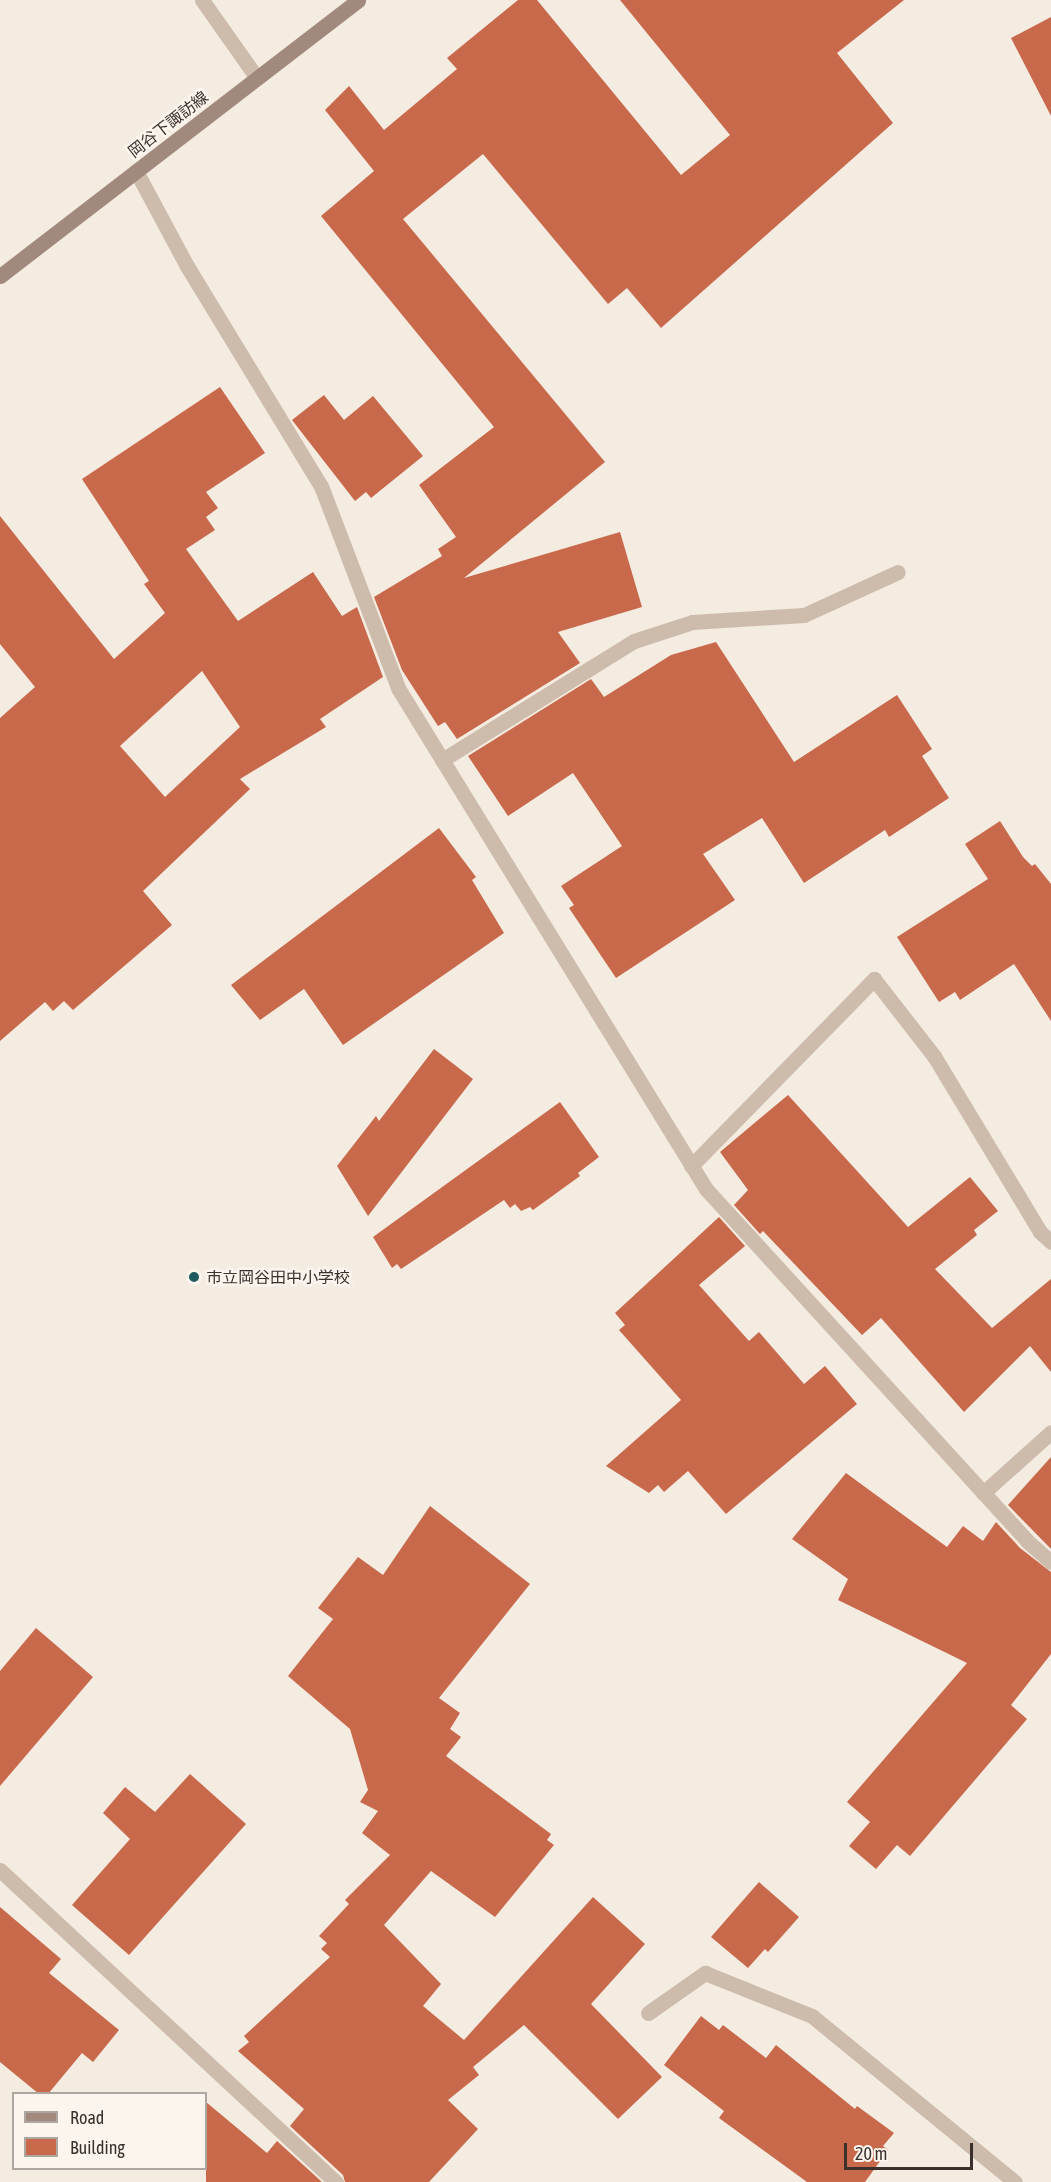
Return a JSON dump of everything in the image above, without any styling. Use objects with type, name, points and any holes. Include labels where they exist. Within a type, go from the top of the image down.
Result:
[{"type":"main road","name":"岡谷下諏訪線","points":[[0,276],[358,0]]},
{"type":"street","points":[[202,0],[257,78]]},
{"type":"street","points":[[136,171],[187,267],[321,486],[398,688],[706,1189],[983,1493],[1051,1562]]},
{"type":"street","points":[[442,760],[634,641],[692,622],[804,615],[898,572]]},
{"type":"street","points":[[691,1166],[874,979],[934,1056],[1040,1232],[1051,1242]]},
{"type":"street","points":[[983,1493],[1051,1432]]},
{"type":"street","points":[[0,1870],[336,2182]]},
{"type":"street","points":[[648,2013],[705,1973],[812,2016],[1015,2182]]},
{"type":"building","points":[[518,0],[537,0],[681,175],[730,135],[620,0],[904,0],[837,53],[893,123],[661,328],[627,288],[608,304],[483,154],[403,219],[605,462],[464,578],[620,532],[642,607],[558,632],[580,663],[457,739],[445,722],[438,726],[402,670],[374,597],[442,556],[438,549],[456,537],[419,485],[494,427],[321,216],[374,171],[325,110],[349,86],[384,130],[457,69],[447,58]]},
{"type":"building","points":[[1051,17],[1051,116],[1011,38]]},
{"type":"building","points":[[220,387],[265,453],[206,492],[218,508],[206,517],[215,530],[186,549],[238,621],[313,572],[342,616],[357,607],[383,677],[320,719],[326,727],[240,779],[250,789],[143,891],[172,925],[73,1010],[64,1001],[53,1011],[45,1002],[0,1041],[0,718],[35,687],[0,644],[0,516],[114,659],[165,613],[144,584],[149,581],[82,479]],"holes":[[[202,671],[240,727],[165,797],[120,746]]]},
{"type":"building","points":[[324,395],[344,420],[373,396],[423,456],[371,498],[366,492],[355,501],[292,420]]},
{"type":"building","points":[[716,642],[794,762],[897,695],[932,749],[922,756],[949,798],[889,837],[885,830],[804,883],[762,818],[703,854],[735,900],[616,978],[569,908],[574,905],[561,886],[622,846],[573,773],[508,816],[468,756],[591,679],[604,697],[671,655]]},
{"type":"building","points":[[1000,821],[1023,857],[1032,866],[1035,864],[1051,884],[1051,1021],[1014,964],[960,1000],[955,992],[939,1002],[897,937],[988,879],[965,844]]},
{"type":"building","points":[[439,828],[476,877],[472,880],[504,933],[343,1045],[304,989],[260,1020],[231,985]]},
{"type":"building","points":[[434,1049],[473,1079],[368,1216],[337,1166],[376,1116],[379,1121]]},
{"type":"building","points":[[788,1095],[908,1227],[970,1177],[998,1211],[974,1230],[977,1235],[935,1269],[992,1328],[1051,1279],[1051,1372],[1030,1346],[964,1412],[881,1318],[862,1335],[763,1231],[760,1234],[734,1205],[748,1190],[720,1152]]},
{"type":"building","points":[[560,1102],[599,1157],[578,1173],[580,1176],[533,1210],[530,1207],[521,1211],[515,1204],[510,1208],[504,1200],[401,1269],[397,1264],[392,1268],[373,1237]]},
{"type":"building","points":[[719,1217],[745,1246],[699,1285],[749,1341],[759,1332],[804,1384],[825,1366],[857,1404],[726,1514],[688,1471],[664,1492],[658,1485],[649,1493],[606,1466],[681,1400],[619,1330],[625,1325],[615,1313]]},
{"type":"building","points":[[1051,1457],[1051,1549],[1008,1505]]},
{"type":"building","points":[[846,1473],[947,1547],[963,1526],[983,1541],[996,1522],[1020,1548],[1051,1572],[1051,1654],[1011,1705],[1027,1719],[910,1856],[897,1845],[876,1869],[849,1846],[870,1822],[847,1802],[967,1663],[838,1600],[848,1579],[792,1539]]},
{"type":"building","points":[[430,1506],[530,1584],[439,1698],[460,1713],[450,1729],[461,1737],[446,1756],[551,1834],[547,1840],[554,1845],[495,1917],[431,1871],[384,1925],[441,1984],[423,2006],[464,2040],[593,1897],[645,1944],[591,2004],[662,2077],[618,2119],[524,2025],[473,2067],[479,2075],[448,2100],[478,2129],[429,2182],[345,2182],[343,2175],[290,2126],[304,2109],[238,2051],[249,2042],[244,2036],[330,1957],[321,1949],[327,1943],[319,1936],[349,1904],[345,1900],[390,1855],[362,1833],[378,1811],[360,1802],[368,1790],[350,1729],[288,1676],[333,1619],[318,1608],[358,1557],[383,1575]]},
{"type":"building","points":[[36,1628],[93,1677],[0,1786],[0,1671]]},
{"type":"building","points":[[190,1774],[246,1824],[129,1955],[72,1905],[130,1839],[103,1813],[125,1787],[155,1812]]},
{"type":"building","points":[[759,1882],[799,1917],[768,1952],[765,1949],[748,1968],[711,1937]]},
{"type":"building","points":[[0,1907],[61,1959],[49,1973],[119,2030],[93,2062],[82,2053],[50,2092],[37,2092],[0,2062]]},
{"type":"building","points":[[701,2016],[719,2030],[723,2025],[766,2058],[776,2045],[855,2109],[857,2106],[894,2133],[883,2146],[888,2150],[865,2182],[807,2182],[719,2118],[724,2111],[664,2065]]},
{"type":"building","points":[[207,2103],[267,2153],[277,2141],[322,2182],[206,2182]]},
{"type":"place","name":"市立岡谷田中小学校","points":[[194,1277]]}]
